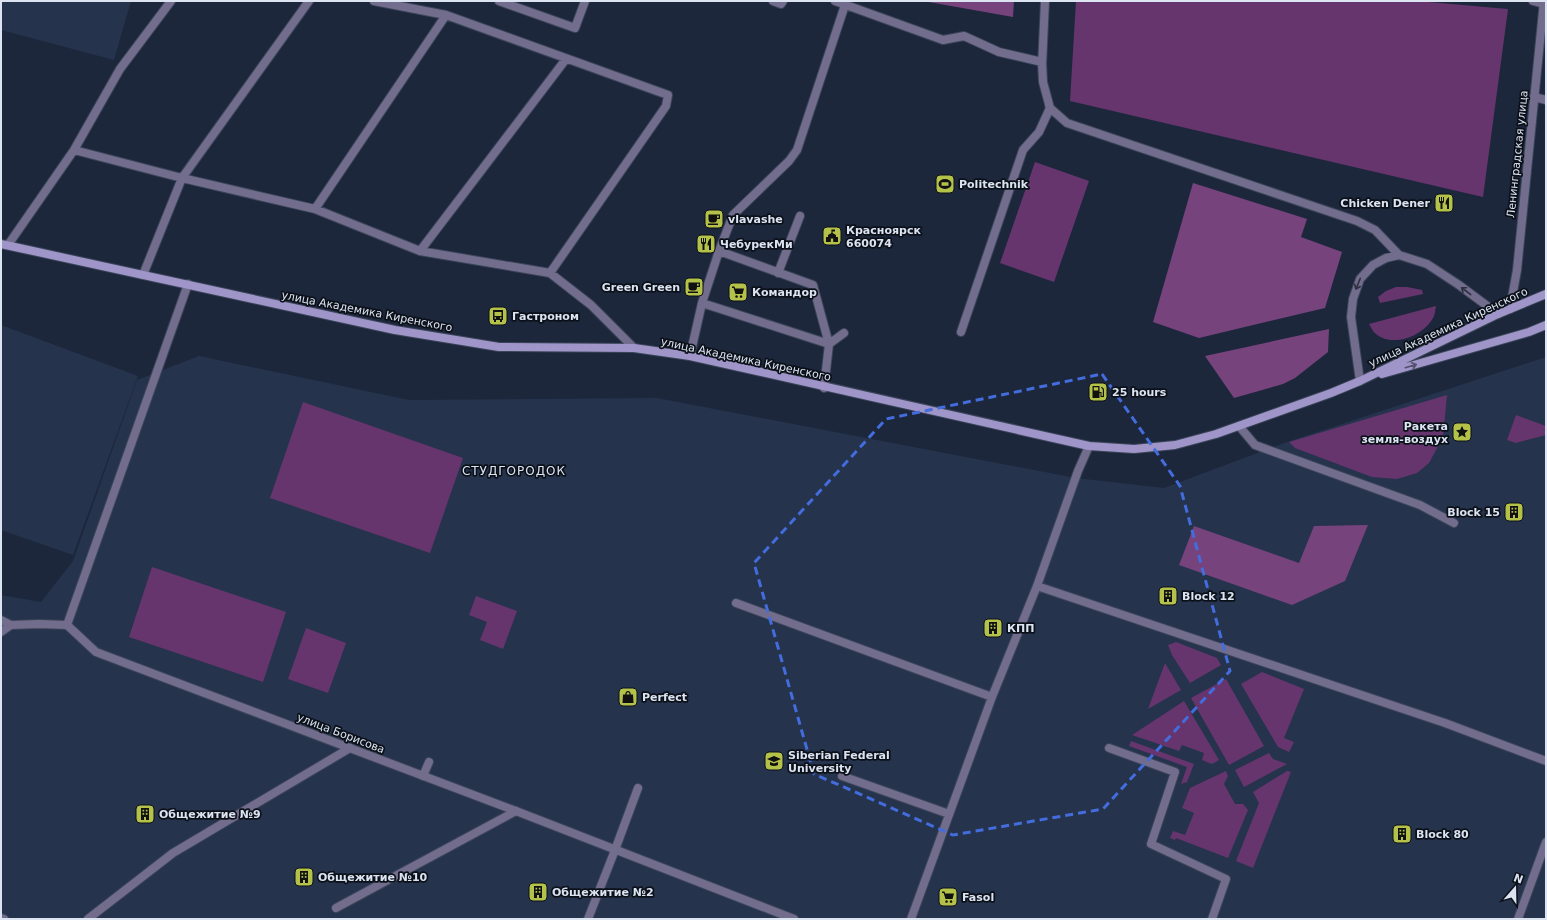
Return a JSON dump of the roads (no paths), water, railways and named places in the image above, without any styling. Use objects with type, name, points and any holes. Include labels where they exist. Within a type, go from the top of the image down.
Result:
[{"type":"main road","name":"улица Академика Киренского","points":[[5,245],[395,330],[499,347],[634,348],[690,356],[824,388],[1089,446],[1134,449],[1175,444],[1216,434],[1331,393],[1498,314],[1546,294]]},
{"type":"main road","name":"улица Академика Киренского","points":[[1360,380],[1529,332],[1546,325]]},
{"type":"street","points":[[5,245],[74,150],[120,69],[171,1]]},
{"type":"street","points":[[143,274],[182,178],[309,1]]},
{"type":"street","points":[[374,1],[386,2],[446,15],[668,95],[666,106],[550,273]]},
{"type":"street","points":[[499,1],[576,28],[585,1]]},
{"type":"street","points":[[773,1],[781,4],[783,1]]},
{"type":"street","points":[[834,1],[944,40],[964,36],[999,52],[1042,62]]},
{"type":"street","points":[[1045,1],[1042,62],[1043,82],[1050,108],[1067,123],[1357,221],[1374,230],[1399,255],[1427,264],[1438,270],[1498,314]]},
{"type":"street","points":[[1533,1],[1544,2]]},
{"type":"street","name":"Ленинградская улица","points":[[1510,309],[1517,270],[1544,2]]},
{"type":"street","points":[[690,356],[702,303],[719,251],[733,215],[789,161],[797,150],[845,5]]},
{"type":"street","points":[[315,209],[446,15]]},
{"type":"street","points":[[420,251],[566,59]]},
{"type":"street","points":[[1534,97],[1546,100]]},
{"type":"street","points":[[962,332],[1023,150],[1039,132],[1050,108]]},
{"type":"street","points":[[74,150],[182,178],[315,209],[420,251],[550,273],[592,305],[634,348]]},
{"type":"street","points":[[778,273],[800,216]]},
{"type":"street","points":[[719,251],[813,285],[829,344],[824,388]]},
{"type":"street","points":[[1360,380],[1351,317],[1353,298],[1360,279],[1373,265],[1386,258],[1399,255]]},
{"type":"street","points":[[1,620],[11,625],[67,625],[188,284]]},
{"type":"street","points":[[702,303],[829,344]]},
{"type":"street","points":[[829,344],[844,333]]},
{"type":"street","points":[[1239,426],[1255,445],[1420,504],[1454,523]]},
{"type":"street","points":[[911,919],[992,697],[1038,586],[1078,471],[1089,446]]},
{"type":"street","points":[[1038,586],[1445,723],[1546,761]]},
{"type":"street","points":[[736,603],[992,697]]},
{"type":"street","points":[[1,632],[11,625]]},
{"type":"street","name":"улица Борисова","points":[[67,625],[96,652],[516,811],[794,919]]},
{"type":"street","points":[[88,919],[173,852],[350,748]]},
{"type":"street","points":[[1109,748],[1175,772],[1151,844],[1226,879],[1212,919]]},
{"type":"street","points":[[423,776],[429,762]]},
{"type":"street","points":[[842,776],[949,814]]},
{"type":"street","points":[[588,919],[638,788]]},
{"type":"street","points":[[336,908],[516,811]]},
{"type":"street","points":[[1518,919],[1546,842]]},
{"type":"place","name":"Politechnik","points":[[945,184]]},
{"type":"place","name":"Chicken Dener","points":[[1444,203]]},
{"type":"place","name":"vlavashe","points":[[714,219]]},
{"type":"place","name":"Красноярск 660074","points":[[832,236]]},
{"type":"place","name":"ЧебурекМи","points":[[706,244]]},
{"type":"place","name":"Green Green","points":[[694,287]]},
{"type":"place","name":"Командор","points":[[738,292]]},
{"type":"place","name":"Гастроном","points":[[498,316]]},
{"type":"place","name":"25 hours","points":[[1098,392]]},
{"type":"place","name":"Ракета земля-воздух","points":[[1462,432]]},
{"type":"place","name":"Block 15","points":[[1514,512]]},
{"type":"place","name":"Block 12","points":[[1168,596]]},
{"type":"place","name":"КПП","points":[[993,628]]},
{"type":"place","name":"Perfect","points":[[628,697]]},
{"type":"place","name":"Siberian Federal University","points":[[774,761]]},
{"type":"place","name":"Общежитие №9","points":[[145,814]]},
{"type":"place","name":"Block 80","points":[[1402,834]]},
{"type":"place","name":"Общежитие №10","points":[[304,877]]},
{"type":"place","name":"Общежитие №2","points":[[538,892]]},
{"type":"place","name":"Fasol","points":[[948,897]]},
{"type":"district","name":"СТУДГОРОДОК","points":[[514,471]]}]
